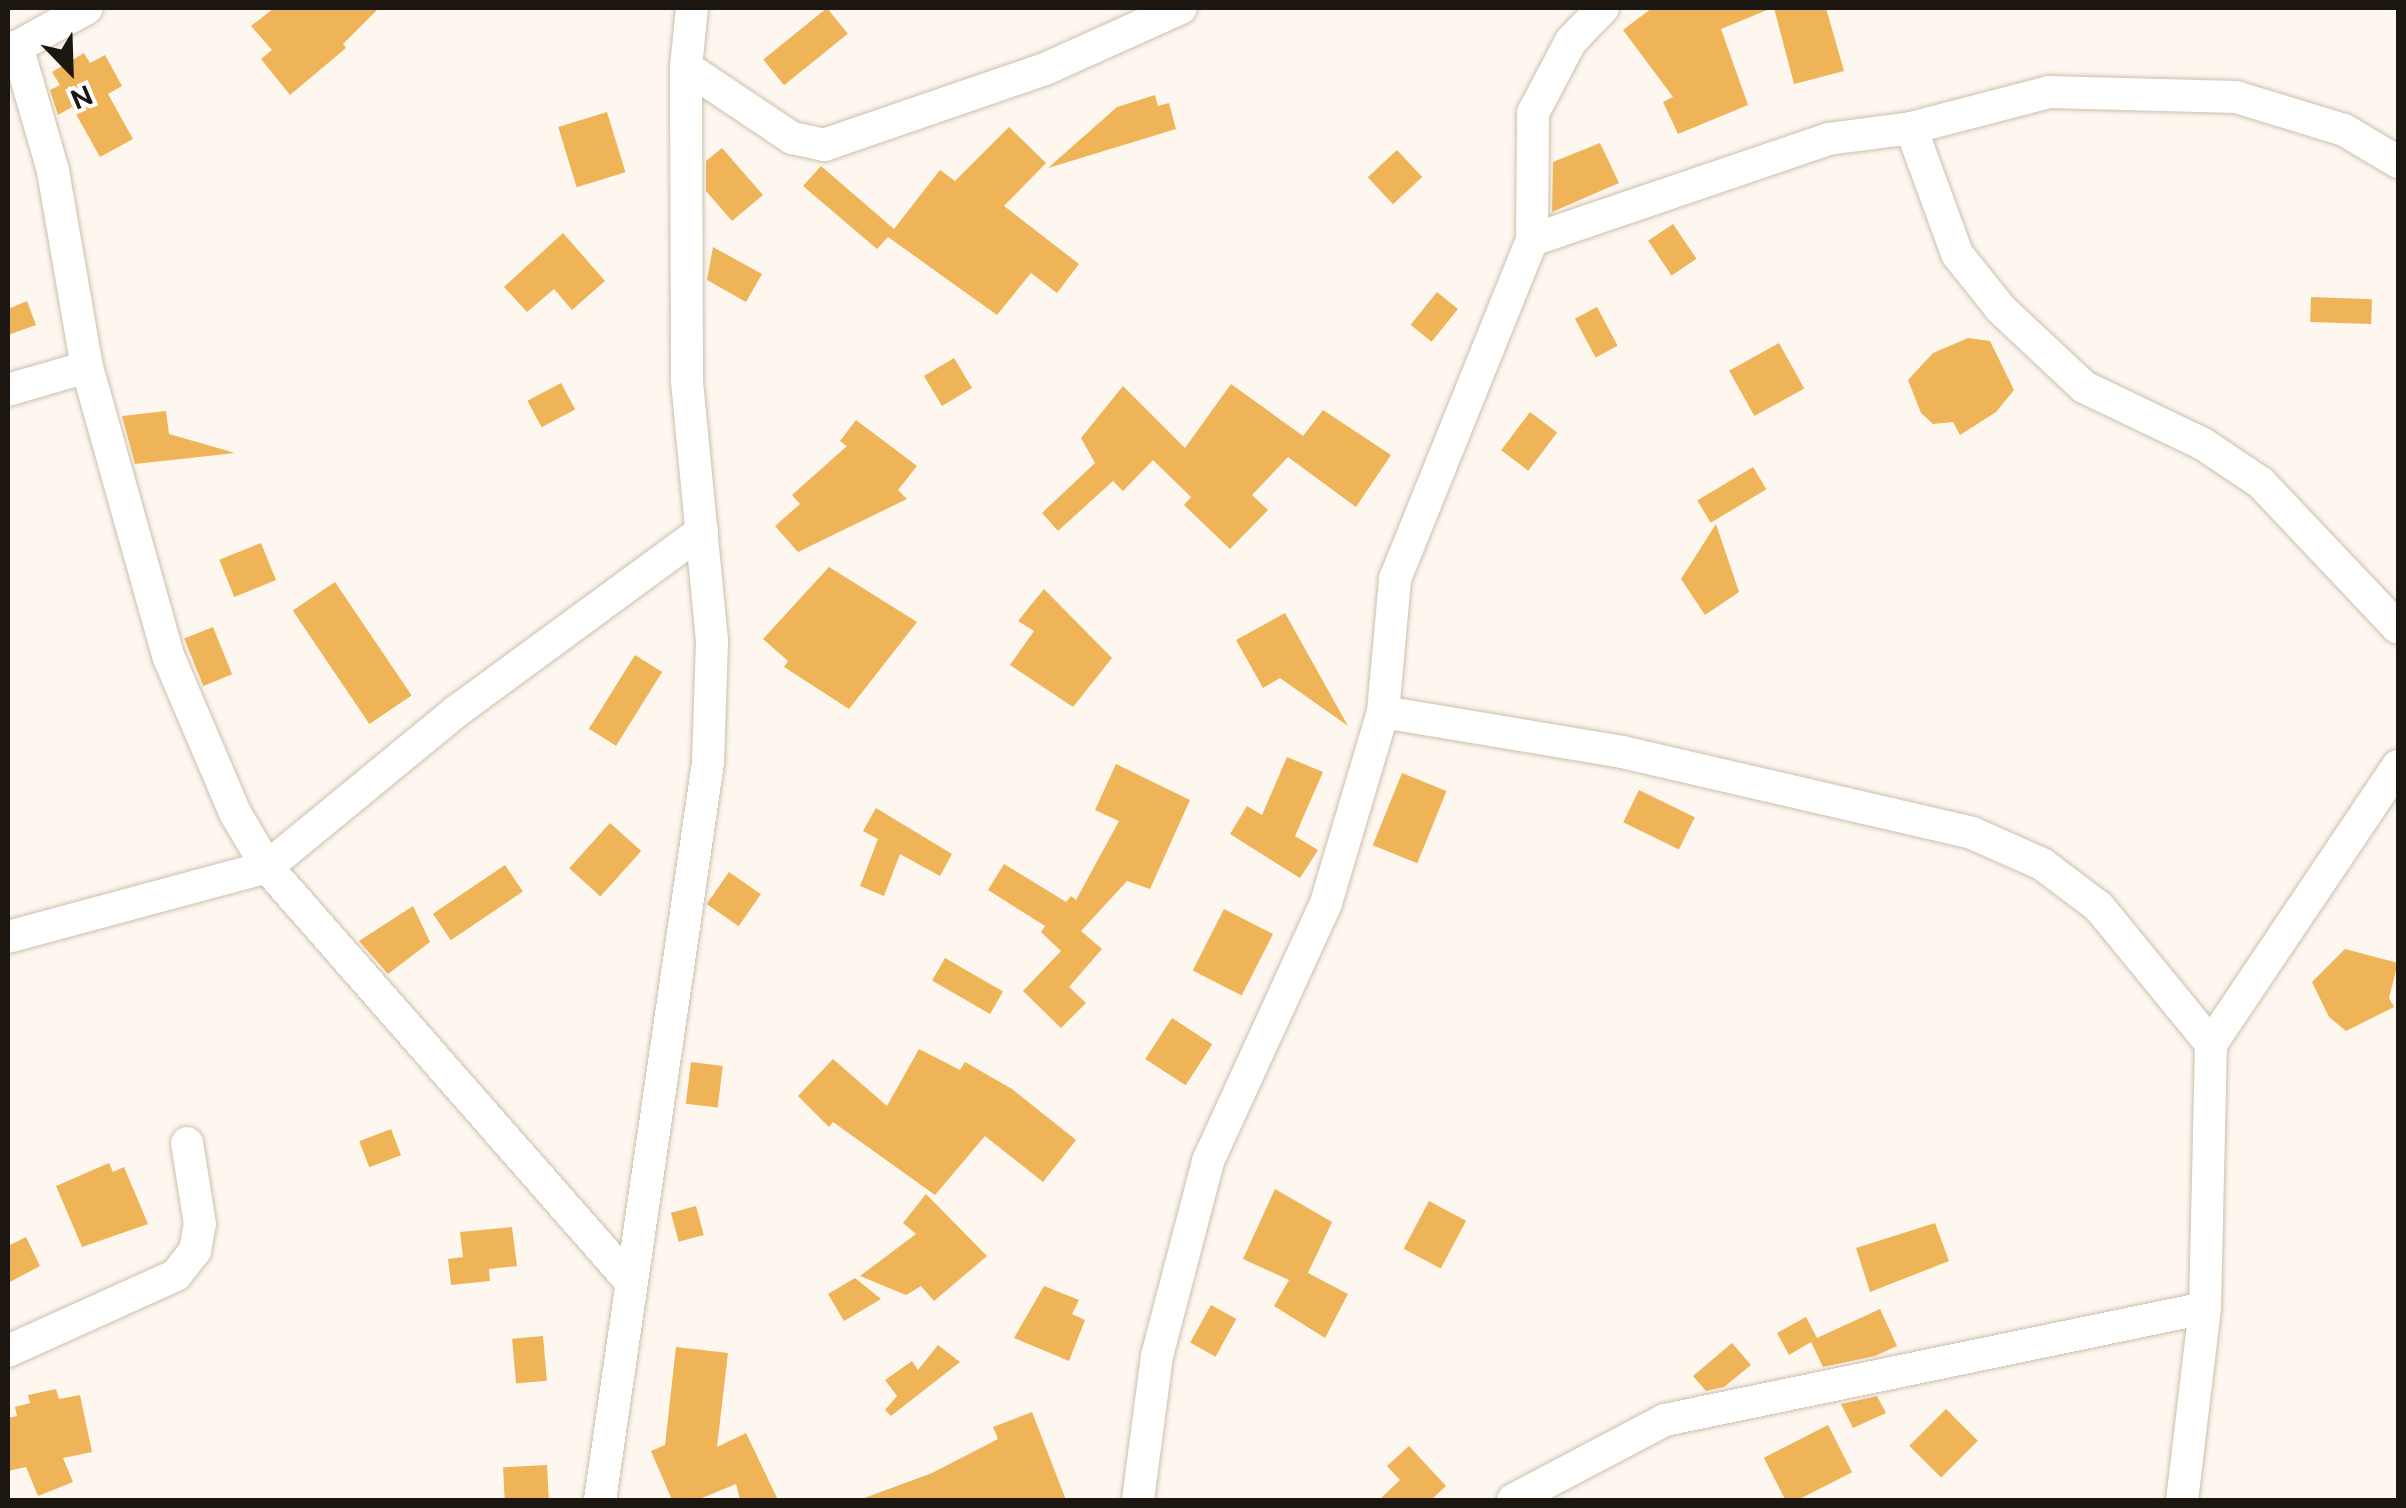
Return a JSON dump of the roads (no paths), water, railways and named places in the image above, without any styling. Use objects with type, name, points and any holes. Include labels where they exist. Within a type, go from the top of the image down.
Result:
[{"type":"street","points":[[87,8],[12,49],[54,171],[87,367],[170,658],[235,813],[267,867],[631,1282]]},
{"type":"street","points":[[600,1500],[708,762],[712,641],[687,379],[686,67],[692,8]]},
{"type":"street","points":[[686,67],[792,138],[824,145],[1045,70],[1181,8]]},
{"type":"street","points":[[1138,1500],[1157,1356],[1202,1178],[1326,903],[1383,712],[1395,579],[1532,240],[1533,113],[1571,41],[1603,8]]},
{"type":"street","points":[[1532,240],[1828,139],[1912,128],[2049,92],[2236,96],[2344,130],[2398,162]]},
{"type":"street","points":[[1912,128],[1957,254],[2001,309],[2084,388],[2203,444],[2260,483],[2398,628]]},
{"type":"street","points":[[8,390],[87,367]]},
{"type":"street","points":[[8,938],[267,867],[457,711],[702,531]]},
{"type":"street","points":[[1383,712],[1622,752],[1972,834],[2042,864],[2099,907],[2210,1044]]},
{"type":"street","points":[[2182,1500],[2206,1308],[2210,1044],[2398,766]]},
{"type":"street","points":[[8,1351],[176,1274],[195,1251],[200,1224],[187,1143]]},
{"type":"street","points":[[1513,1500],[1665,1420],[2206,1308]]}]
